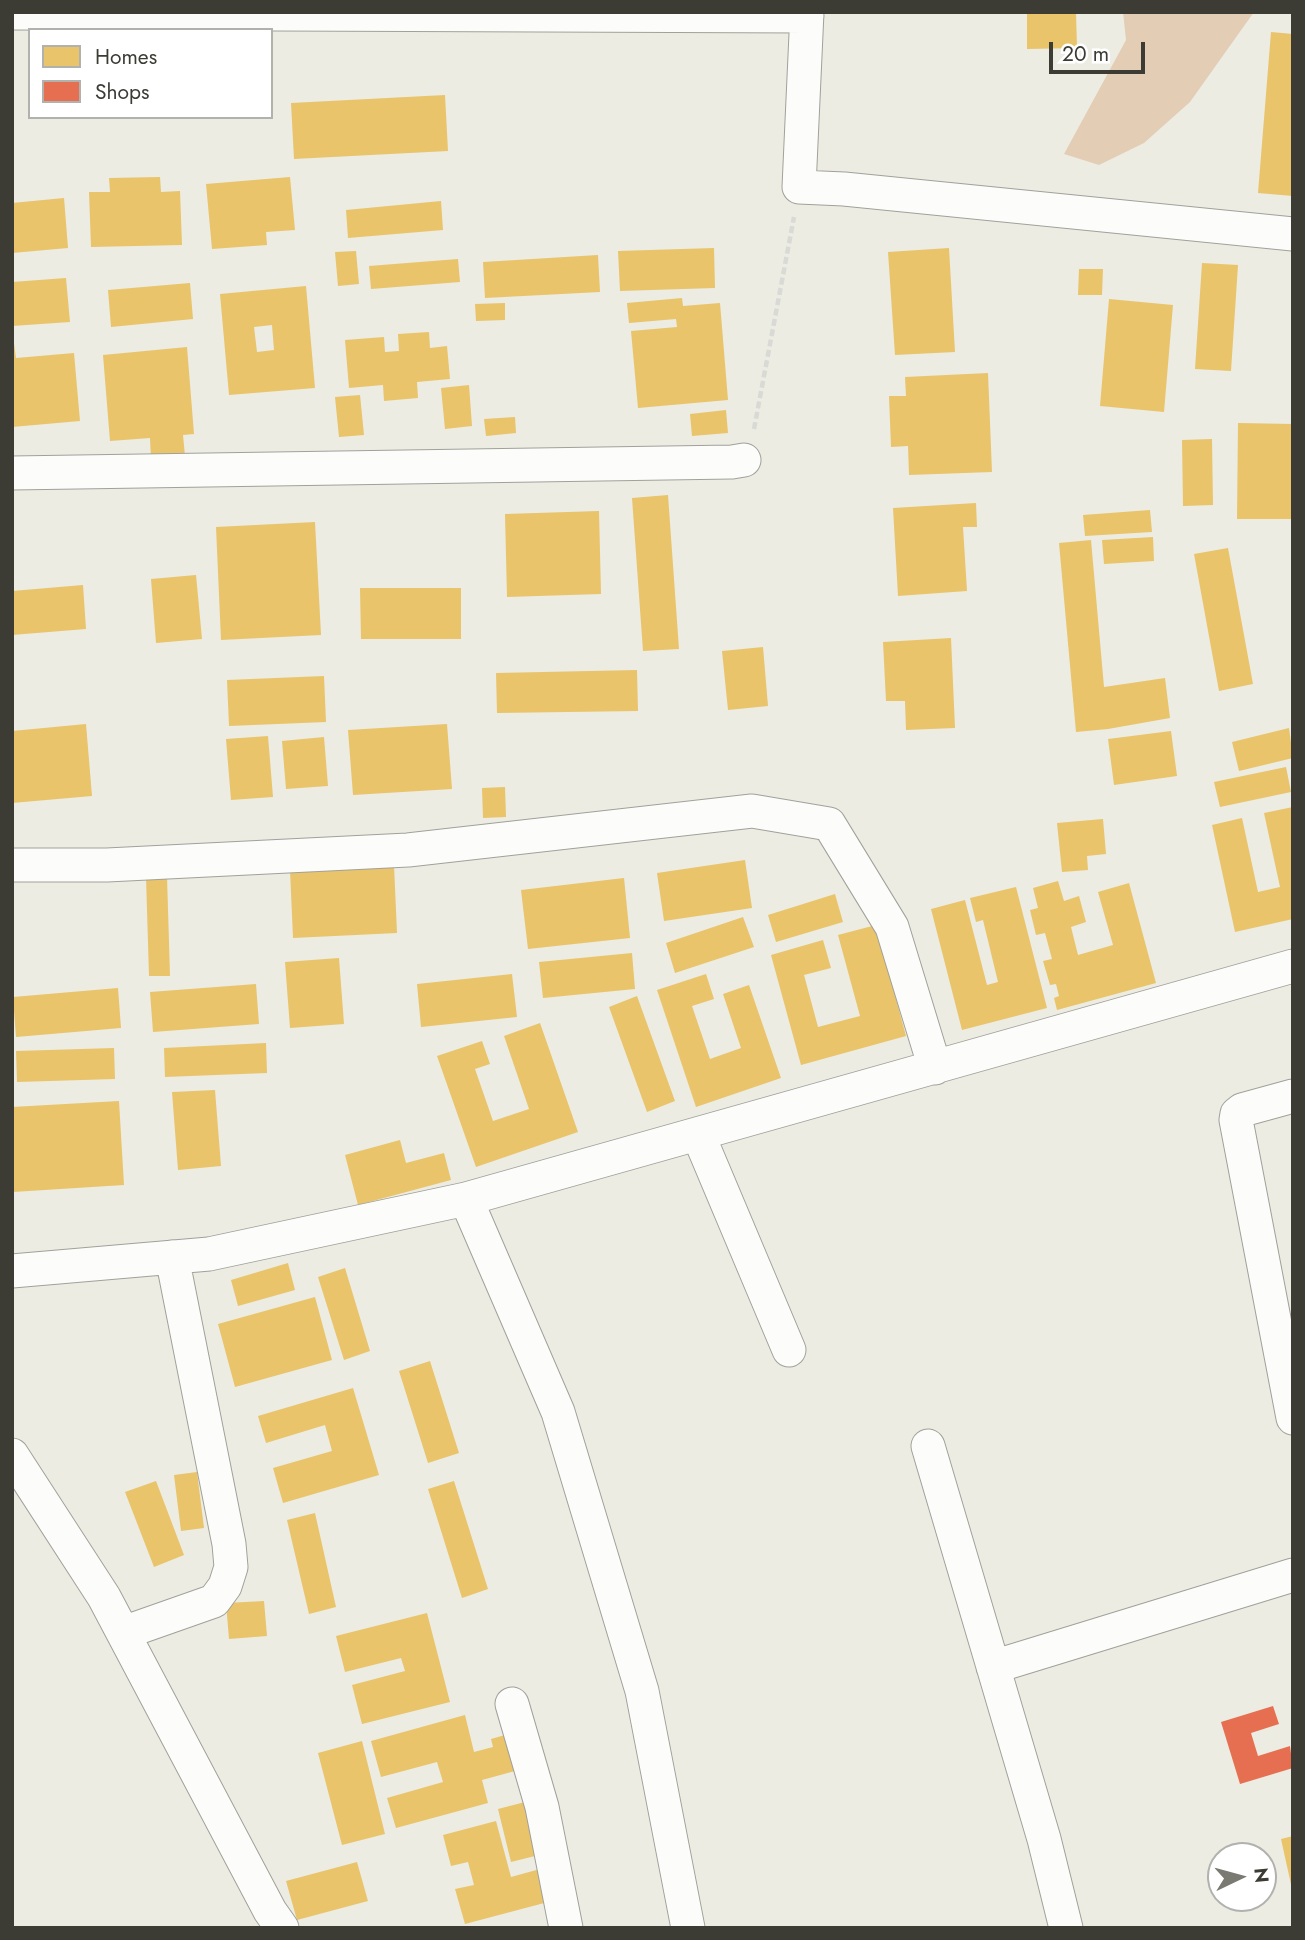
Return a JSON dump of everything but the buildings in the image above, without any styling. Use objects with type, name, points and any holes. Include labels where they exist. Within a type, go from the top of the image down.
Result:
[{"type":"street","points":[[12,13],[807,14],[799,187],[1293,234]]},
{"type":"street","points":[[12,473],[744,460]]},
{"type":"street","points":[[12,865],[107,865],[408,850],[752,811],[829,824],[892,927],[935,1068]]},
{"type":"street","points":[[12,1271],[209,1254],[466,1199],[1293,966]]},
{"type":"street","points":[[1293,1097],[1242,1110],[1237,1114],[1236,1120],[1293,1418]]},
{"type":"street","points":[[698,1134],[789,1350]]},
{"type":"street","points":[[466,1199],[558,1412],[642,1691],[688,1928]]},
{"type":"street","points":[[123,1633],[214,1601],[225,1586],[231,1567],[229,1544],[172,1258]]},
{"type":"street","points":[[928,1446],[1044,1839],[1066,1928]]},
{"type":"street","points":[[12,1455],[104,1597],[270,1911],[282,1928]]},
{"type":"street","points":[[993,1667],[1293,1574]]},
{"type":"street","points":[[512,1704],[542,1807],[566,1928]]},
{"type":"path","points":[[744,460],[750,449],[799,187]]},
{"type":"shaded area","points":[[1123,12],[1254,12],[1190,102],[1144,143],[1099,165],[1064,154],[1126,40]]}]
